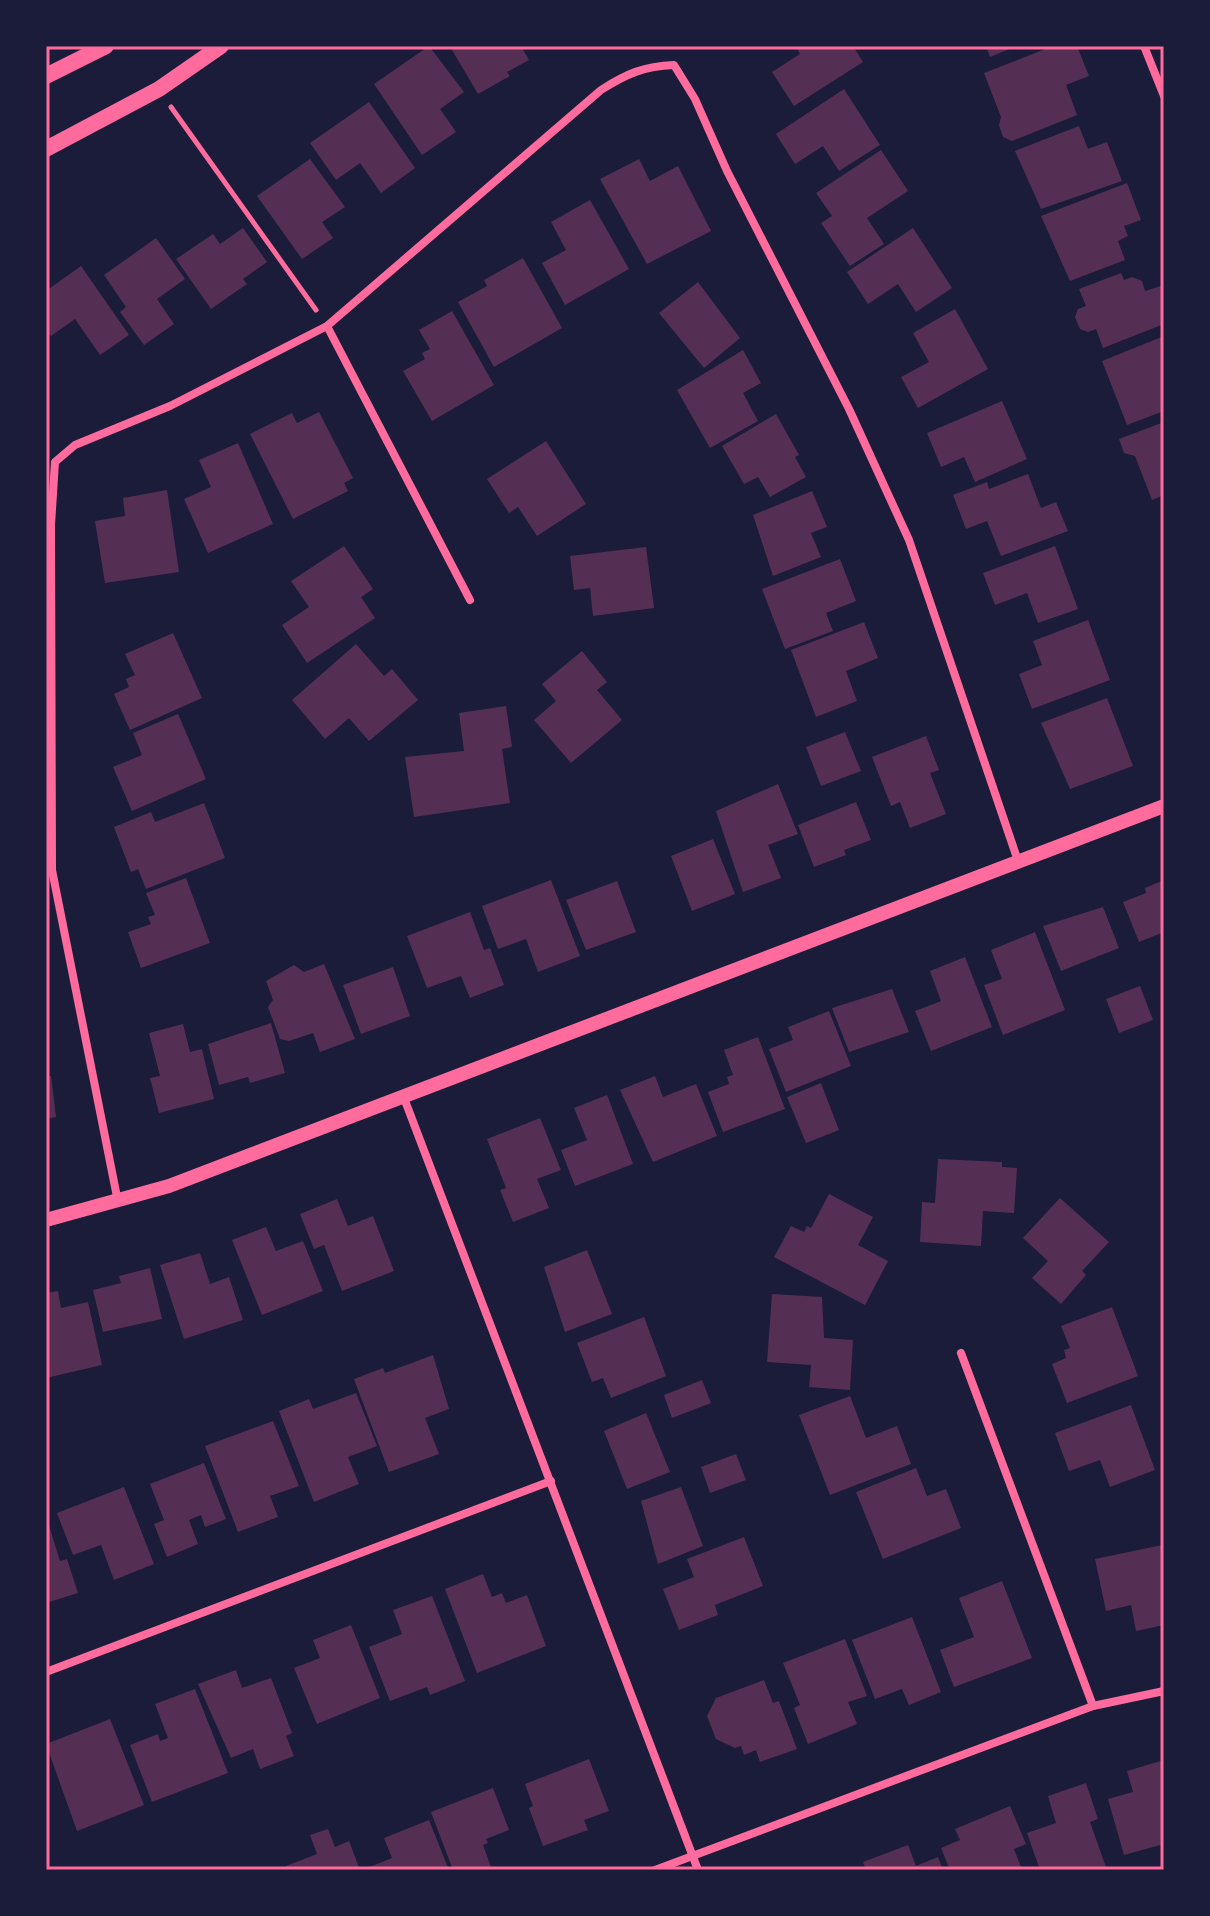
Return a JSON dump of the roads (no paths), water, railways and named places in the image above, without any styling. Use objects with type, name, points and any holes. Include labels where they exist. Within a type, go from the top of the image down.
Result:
[{"type":"main road","points":[[46,76],[106,46]]},
{"type":"main road","points":[[46,149],[159,89],[221,46]]},
{"type":"street","points":[[1144,46],[1164,96]]},
{"type":"street","points":[[119,1203],[52,870],[51,525],[55,462],[75,445],[170,406],[327,326],[601,90],[630,72],[649,66],[674,65],[695,99],[727,171],[849,409],[909,540],[1018,861]]},
{"type":"street","points":[[327,326],[470,600]]},
{"type":"street","points":[[46,1220],[119,1203],[404,1098],[1164,806]]},
{"type":"street","points":[[404,1098],[698,1870]]},
{"type":"street","points":[[961,1353],[1093,1706]]},
{"type":"street","points":[[46,1672],[551,1481]]},
{"type":"street","points":[[655,1870],[1093,1706],[1164,1691]]}]
